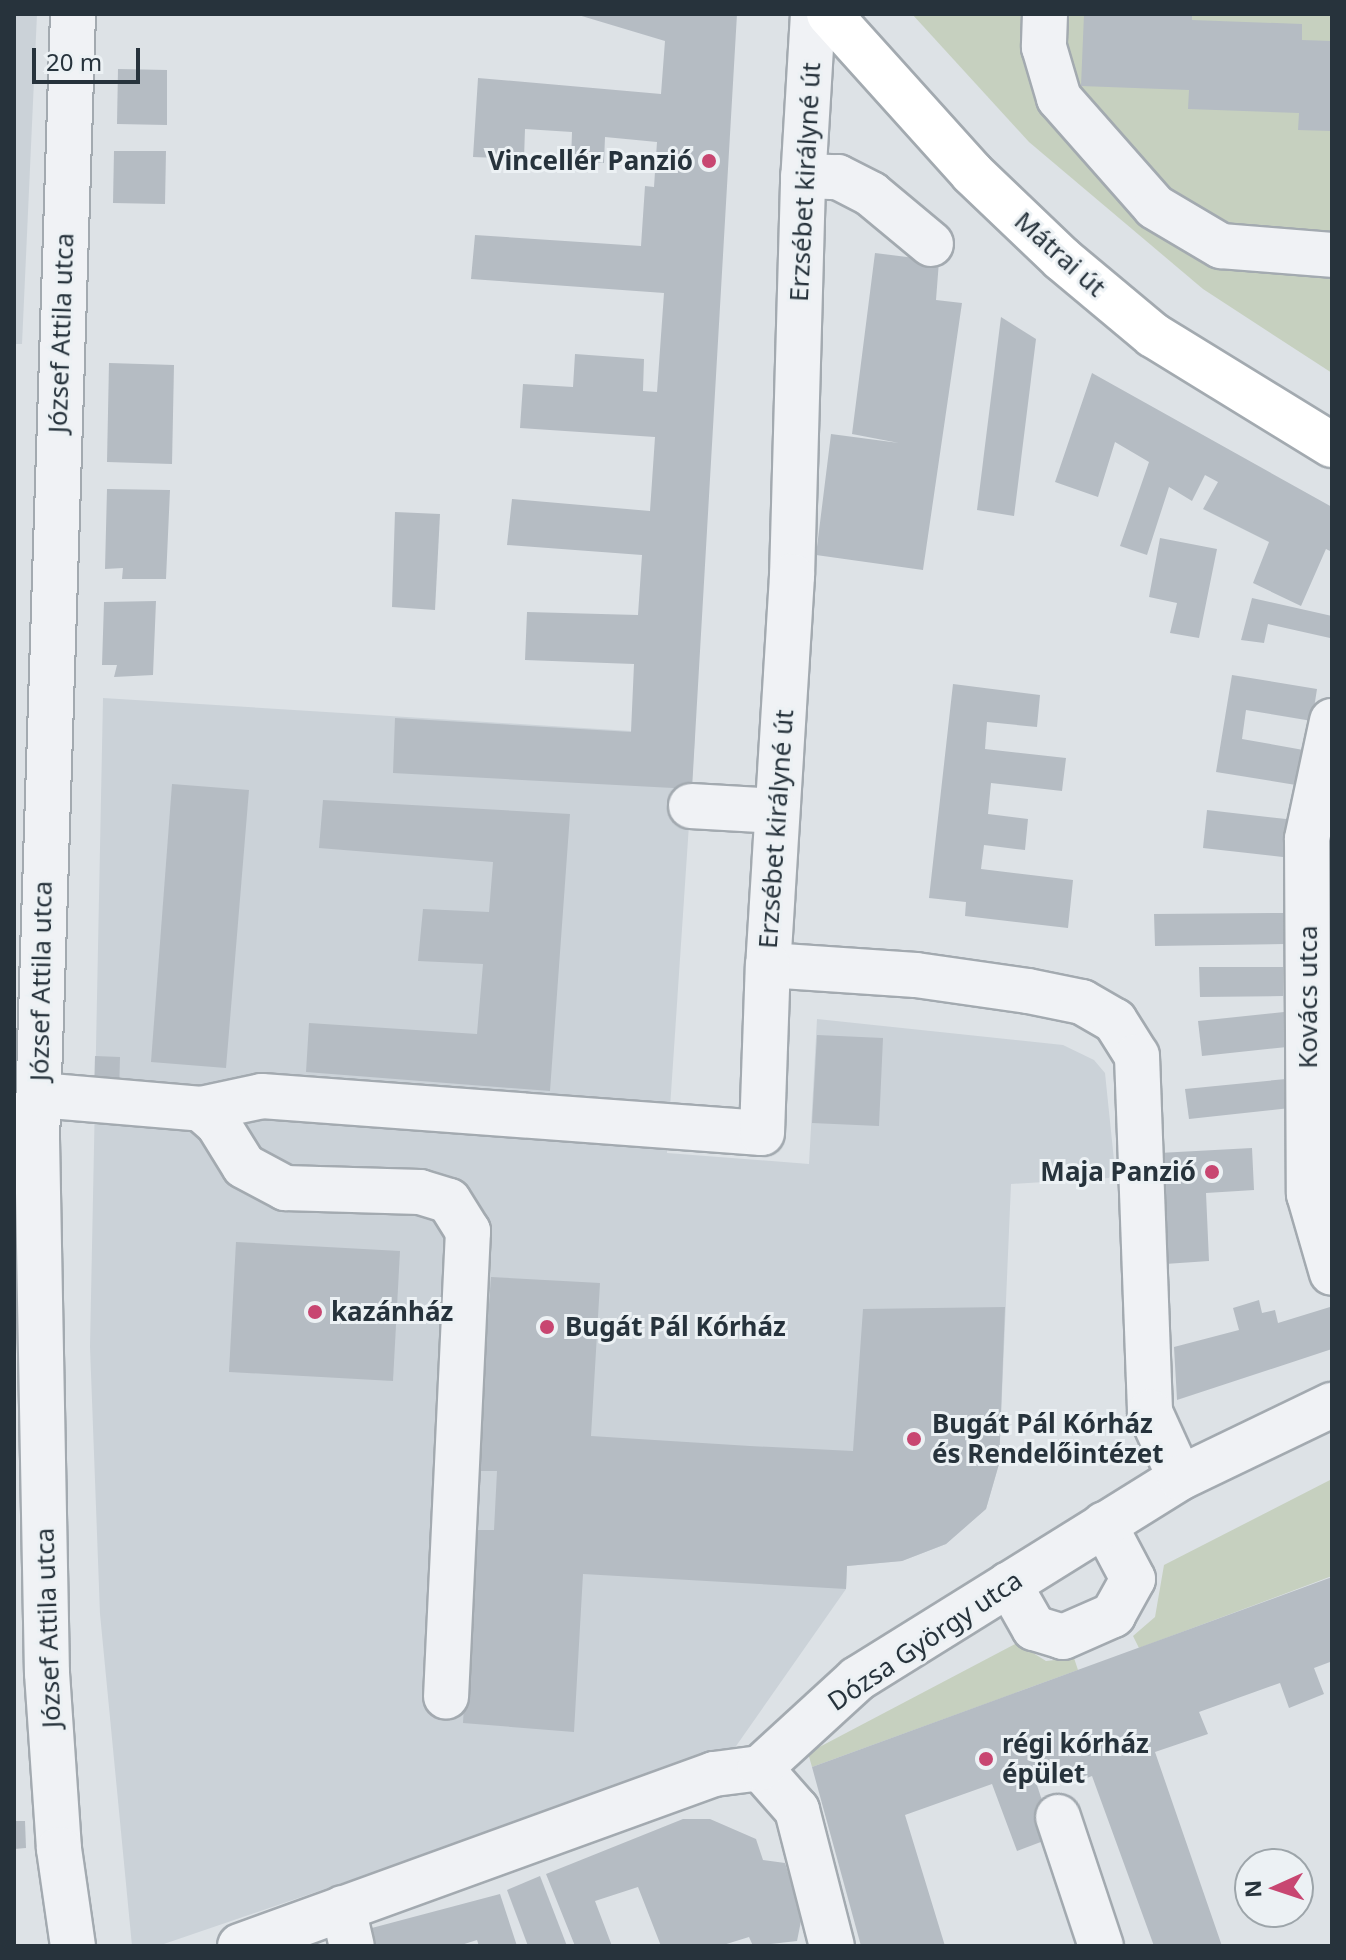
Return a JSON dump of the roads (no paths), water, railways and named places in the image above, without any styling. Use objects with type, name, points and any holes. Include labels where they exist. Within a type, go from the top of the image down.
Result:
[{"type":"main road","name":"Mátrai út","points":[[829,14],[972,173],[1062,259],[1153,335],[1332,445]]},
{"type":"street","name":"József Attila utca","points":[[73,14],[31,679],[39,1095],[25,1140],[47,1673],[59,1849],[73,1946]]},
{"type":"street","name":"Erzsébet királyné út","points":[[813,14],[803,176],[792,576],[768,965],[857,971],[1028,991],[1082,1002],[1115,1021],[1137,1056],[1150,1412],[1180,1478]]},
{"type":"street","points":[[1045,31],[1059,98],[1155,207],[1221,246],[1332,255]]},
{"type":"street","points":[[803,176],[838,177],[871,194],[931,244]]},
{"type":"street","name":"Kovács utca","points":[[1332,721],[1307,839],[1307,869],[1309,1194],[1332,1273]]},
{"type":"street","points":[[691,806],[777,811]]},
{"type":"street","points":[[39,1095],[201,1109],[262,1096],[762,1133],[768,965]]},
{"type":"street","points":[[201,1109],[218,1124],[244,1166],[285,1188],[420,1192],[449,1201],[468,1231],[446,1696]]},
{"type":"street","name":"Dózsa György utca","points":[[760,1768],[857,1679],[1180,1478],[1332,1405]]},
{"type":"street","points":[[1009,1584],[1034,1628],[1063,1637],[1113,1615],[1133,1579],[1104,1524]]},
{"type":"street","points":[[240,1946],[348,1927],[714,1774],[760,1768],[797,1810],[832,1946]]},
{"type":"street","points":[[1058,1817],[1101,1946]]},
{"type":"place","name":"Vincellér Panzió","points":[[709,161]]},
{"type":"place","name":"Maja Panzió","points":[[1212,1172]]},
{"type":"place","name":"kazánház","points":[[315,1312]]},
{"type":"place","name":"Bugát Pál Kórház","points":[[547,1327]]},
{"type":"place","name":"Bugát Pál Kórház és Rendelőintézet","points":[[914,1439]]},
{"type":"place","name":"régi kórház épület","points":[[986,1759]]}]
